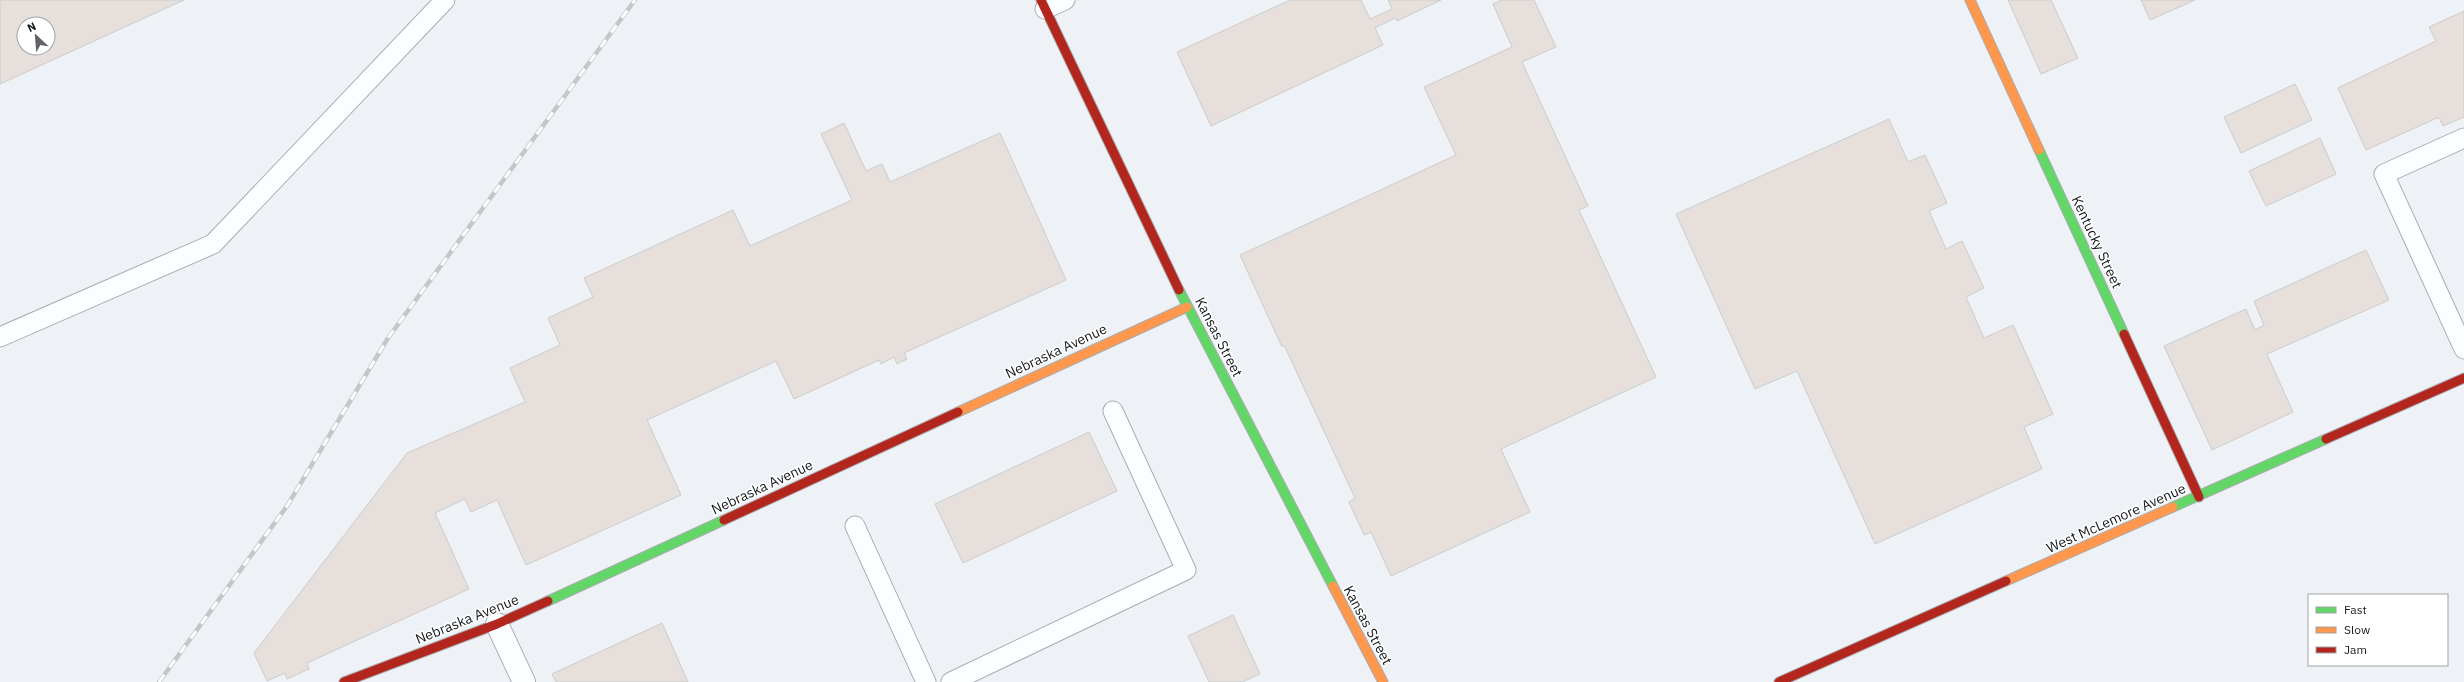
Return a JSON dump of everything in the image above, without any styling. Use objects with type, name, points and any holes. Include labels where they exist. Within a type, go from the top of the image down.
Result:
[{"type":"street","name":"Kentucky Street","points":[[1970,0],[2199,497]]},
{"type":"street","name":"Kansas Street","points":[[1043,4],[1187,307],[1382,682]]},
{"type":"street","name":"Nebraska Avenue","points":[[344,682],[497,624],[1187,307]]},
{"type":"street","name":"West McLemore Avenue","points":[[1779,682],[2199,497],[2464,378]]},
{"type":"street","points":[[497,624],[524,682]]},
{"type":"lane","points":[[0,337],[213,244],[445,0]]},
{"type":"lane","points":[[1043,4],[1065,0]]},
{"type":"lane","points":[[2464,138],[2384,174],[2464,349]]},
{"type":"lane","points":[[951,682],[1186,570],[1113,411]]},
{"type":"lane","points":[[855,526],[926,682]]},
{"type":"building","points":[[0,0],[184,0],[0,84]]},
{"type":"building","points":[[1290,0],[1361,0],[1370,19],[1392,9],[1388,0],[1441,0],[1397,21],[1395,18],[1375,28],[1383,45],[1211,126],[1177,52]]},
{"type":"building","points":[[1502,0],[1534,0],[1556,47],[1522,62],[1588,206],[1579,210],[1656,377],[1501,449],[1530,512],[1391,576],[1371,532],[1364,535],[1349,502],[1355,498],[1284,345],[1282,347],[1240,255],[1456,155],[1424,87],[1512,47],[1493,4]]},
{"type":"building","points":[[2008,0],[2051,0],[2078,58],[2041,74]]},
{"type":"building","points":[[2141,0],[2195,0],[2150,20]]},
{"type":"building","points":[[2464,11],[2464,117],[2443,126],[2440,119],[2437,118],[2366,150],[2338,88],[2436,41],[2429,27]]},
{"type":"building","points":[[2295,84],[2312,120],[2241,153],[2224,117]]},
{"type":"building","points":[[1889,119],[1908,162],[1925,155],[1947,203],[1929,211],[1946,249],[1962,241],[1984,288],[1966,297],[1984,338],[2013,325],[2053,414],[2024,427],[2042,469],[1875,544],[1797,371],[1755,389],[1676,214]]},
{"type":"building","points":[[844,123],[866,171],[882,164],[890,182],[1000,133],[1066,280],[904,353],[907,359],[897,364],[894,357],[881,364],[879,360],[794,399],[776,361],[647,420],[681,495],[526,565],[497,500],[471,512],[465,499],[435,513],[469,589],[307,663],[309,669],[287,679],[285,673],[267,681],[254,653],[407,453],[525,402],[510,368],[560,345],[548,318],[593,297],[584,278],[733,210],[750,246],[852,200],[821,134]]},
{"type":"building","points":[[2320,138],[2336,174],[2266,206],[2249,171]]},
{"type":"building","points":[[2366,250],[2389,300],[2267,354],[2293,412],[2212,450],[2164,346],[2246,309],[2255,330],[2264,325],[2254,301]]},
{"type":"building","points":[[1089,432],[1117,491],[963,563],[935,504]]},
{"type":"building","points":[[1233,615],[1260,674],[1242,682],[1209,682],[1188,636]]},
{"type":"building","points":[[662,623],[688,682],[556,682],[552,674]]},
{"type":"railway","points":[[159,682],[287,506],[388,338],[635,0]]},
{"type":"traffic: fast","points":[[2039,150],[2124,334]]},
{"type":"traffic: fast","points":[[1179,290],[1333,586]]},
{"type":"traffic: fast","points":[[2173,507],[2326,439]]},
{"type":"traffic: fast","points":[[548,601],[724,520]]},
{"type":"traffic: slow","points":[[1970,0],[2039,150]]},
{"type":"traffic: slow","points":[[958,412],[1187,307]]},
{"type":"traffic: slow","points":[[2006,581],[2173,507]]},
{"type":"traffic: slow","points":[[1333,586],[1383,682]]},
{"type":"traffic: jam","points":[[1041,0],[1179,290]]},
{"type":"traffic: jam","points":[[2124,334],[2199,497]]},
{"type":"traffic: jam","points":[[2326,439],[2464,378]]},
{"type":"traffic: jam","points":[[724,520],[958,412]]},
{"type":"traffic: jam","points":[[1779,682],[2006,581]]},
{"type":"traffic: jam","points":[[344,682],[497,624],[548,601]]}]
